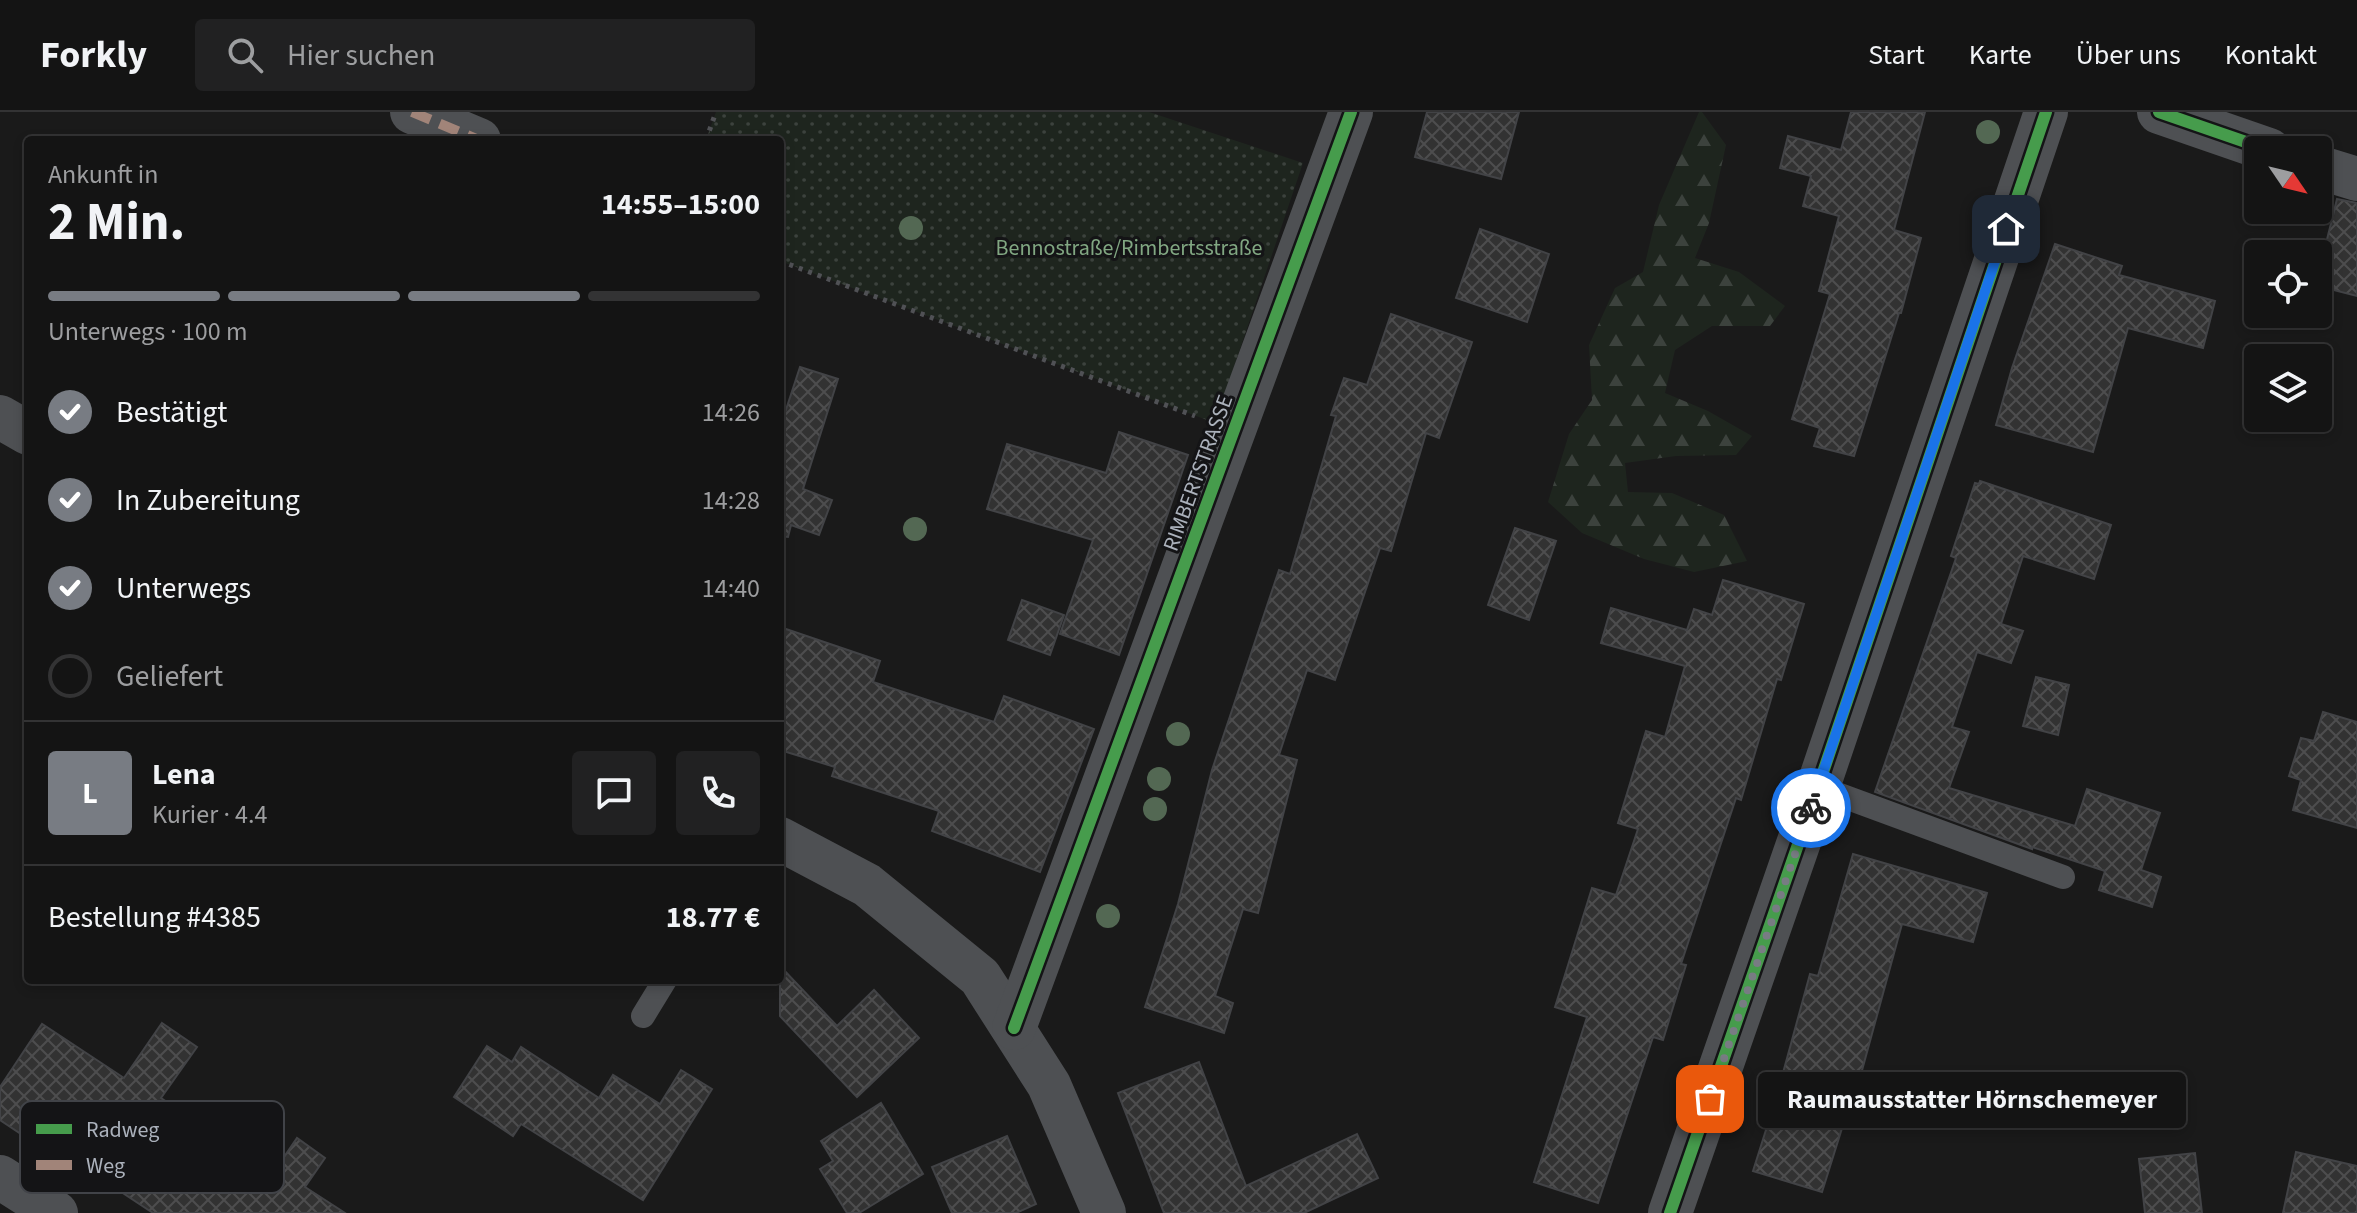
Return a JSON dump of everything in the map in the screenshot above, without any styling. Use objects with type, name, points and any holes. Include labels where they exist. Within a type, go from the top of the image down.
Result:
[{"type":"street","points":[[412,112],[469,136]]},
{"type":"street","name":"RIMBERTSTRASSE","points":[[1014,1028],[1351,112]]},
{"type":"street","points":[[1670,1213],[2046,112]]},
{"type":"street","points":[[2159,112],[2244,141]]},
{"type":"street","points":[[2332,171],[2357,179]]},
{"type":"street","points":[[0,417],[24,431]]},
{"type":"street","points":[[784,841],[867,885],[980,977],[1049,1085],[1104,1213]]},
{"type":"street","points":[[0,1177],[20,1190]]},
{"type":"street","points":[[25,1193],[56,1213]]},
{"type":"lane","points":[[1818,787],[2063,877]]},
{"type":"lane","points":[[643,1016],[663,984]]},
{"type":"path","points":[[707,136],[716,112]]},
{"type":"path","points":[[784,262],[1235,431]]},
{"type":"green space","name":"Bennostraße/Rimbertsstraße","points":[[716,112],[1149,112],[1303,163],[1215,423],[784,262],[784,136],[707,136]]},
{"type":"green space","points":[[1699,112],[1726,145],[1709,223],[1695,258],[1739,272],[1785,306],[1770,326],[1712,326],[1675,350],[1665,393],[1708,411],[1752,436],[1736,455],[1676,456],[1625,463],[1628,492],[1672,493],[1724,515],[1747,561],[1694,572],[1644,559],[1582,533],[1548,502],[1569,434],[1592,400],[1589,345],[1615,288],[1643,272],[1659,205]]},
{"type":"building","points":[[1427,112],[1519,112],[1501,179],[1415,157]]},
{"type":"building","points":[[1851,112],[1925,112],[1894,230],[1921,238],[1901,313],[1854,456],[1814,446],[1820,428],[1792,419],[1830,294],[1819,291],[1839,216],[1803,206],[1811,176],[1780,168],[1788,136],[1841,150]]},
{"type":"building","points":[[2337,199],[2357,203],[2357,296],[2332,290],[2332,240],[2327,240]]},
{"type":"building","points":[[1480,229],[1549,254],[1527,322],[1456,298]]},
{"type":"building","points":[[2055,244],[2122,266],[2119,275],[2215,301],[2203,348],[2128,328],[2093,452],[1996,425],[2012,368]]},
{"type":"building","points":[[1391,314],[1472,342],[1439,438],[1426,433],[1391,551],[1380,548],[1335,680],[1307,670],[1279,755],[1297,760],[1258,913],[1243,909],[1215,996],[1233,1003],[1224,1033],[1145,1007],[1178,904],[1212,770],[1279,570],[1290,574],[1336,416],[1331,415],[1344,378],[1367,385]]},
{"type":"building","points":[[800,367],[838,379],[803,489],[832,500],[819,535],[791,525],[788,537],[784,536],[784,416]]},
{"type":"building","points":[[1119,432],[1188,455],[1119,655],[1060,634],[1093,540],[987,509],[1007,444],[1106,473]]},
{"type":"building","points":[[1980,481],[2111,525],[2094,579],[2023,556],[2001,624],[2023,631],[2011,663],[1977,652],[1952,727],[1969,732],[1949,788],[2075,826],[2087,789],[2160,813],[2141,870],[2161,877],[2152,907],[2099,890],[2105,871],[2032,849],[1875,792],[1956,558],[1951,556],[1975,483],[1979,484]]},
{"type":"building","points":[[1515,528],[1556,541],[1529,620],[1488,605]]},
{"type":"building","points":[[1723,580],[1804,604],[1781,680],[1777,679],[1741,800],[1736,798],[1681,964],[1686,965],[1663,1040],[1653,1037],[1598,1203],[1534,1182],[1587,1017],[1555,1007],[1592,888],[1616,895],[1638,829],[1618,823],[1646,731],[1665,737],[1685,666],[1601,643],[1611,608],[1687,630],[1694,609],[1712,615]]},
{"type":"building","points":[[1022,600],[1064,615],[1050,655],[1008,640]]},
{"type":"building","points":[[784,628],[880,661],[873,682],[994,722],[1004,696],[1094,729],[1040,872],[932,831],[939,811],[832,776],[835,767],[784,751]]},
{"type":"building","points":[[2036,677],[2069,685],[2058,735],[2023,726]]},
{"type":"building","points":[[2323,712],[2357,722],[2357,828],[2293,810],[2301,780],[2289,776],[2301,738],[2314,741]]},
{"type":"building","points":[[1853,854],[1987,893],[1973,942],[1902,924],[1861,1074],[1822,1192],[1753,1171],[1810,974],[1818,976]]},
{"type":"building","points":[[784,970],[837,1026],[874,990],[919,1038],[857,1097],[780,1016],[780,984],[784,984]]},
{"type":"building","points":[[162,1023],[197,1047],[161,1098],[165,1101],[20,1101],[20,1133],[0,1120],[0,1087],[42,1024],[124,1078]]},
{"type":"building","points":[[487,1046],[512,1062],[521,1047],[599,1098],[613,1075],[660,1104],[681,1070],[712,1089],[643,1200],[521,1124],[513,1136],[454,1097]]},
{"type":"building","points":[[1199,1062],[1246,1186],[1357,1134],[1378,1178],[1304,1213],[1164,1213],[1118,1093]]},
{"type":"building","points":[[881,1103],[923,1174],[859,1213],[847,1213],[820,1169],[833,1161],[821,1141]]},
{"type":"building","points":[[1007,1136],[1036,1204],[1016,1213],[952,1213],[932,1167]]},
{"type":"building","points":[[297,1138],[325,1158],[305,1187],[345,1213],[153,1213],[123,1193],[284,1193],[284,1157]]},
{"type":"building","points":[[2296,1152],[2357,1166],[2357,1213],[2283,1213]]},
{"type":"building","points":[[2195,1153],[2202,1213],[2145,1213],[2139,1159]]},
{"type":"marked path","points":[[412,112],[469,136]]},
{"type":"cycle path","points":[[1014,1028],[1351,112]]},
{"type":"cycle path","points":[[1670,1213],[2046,112]]},
{"type":"cycle path","points":[[2159,112],[2244,141]]},
{"type":"way so far","points":[[1710,1099],[1811,808]]},
{"type":"place","name":"Raumausstatter Hörnschemeyer","points":[[1710,1099]]},
{"type":"route","points":[[1811,808],[2006,229]]}]
